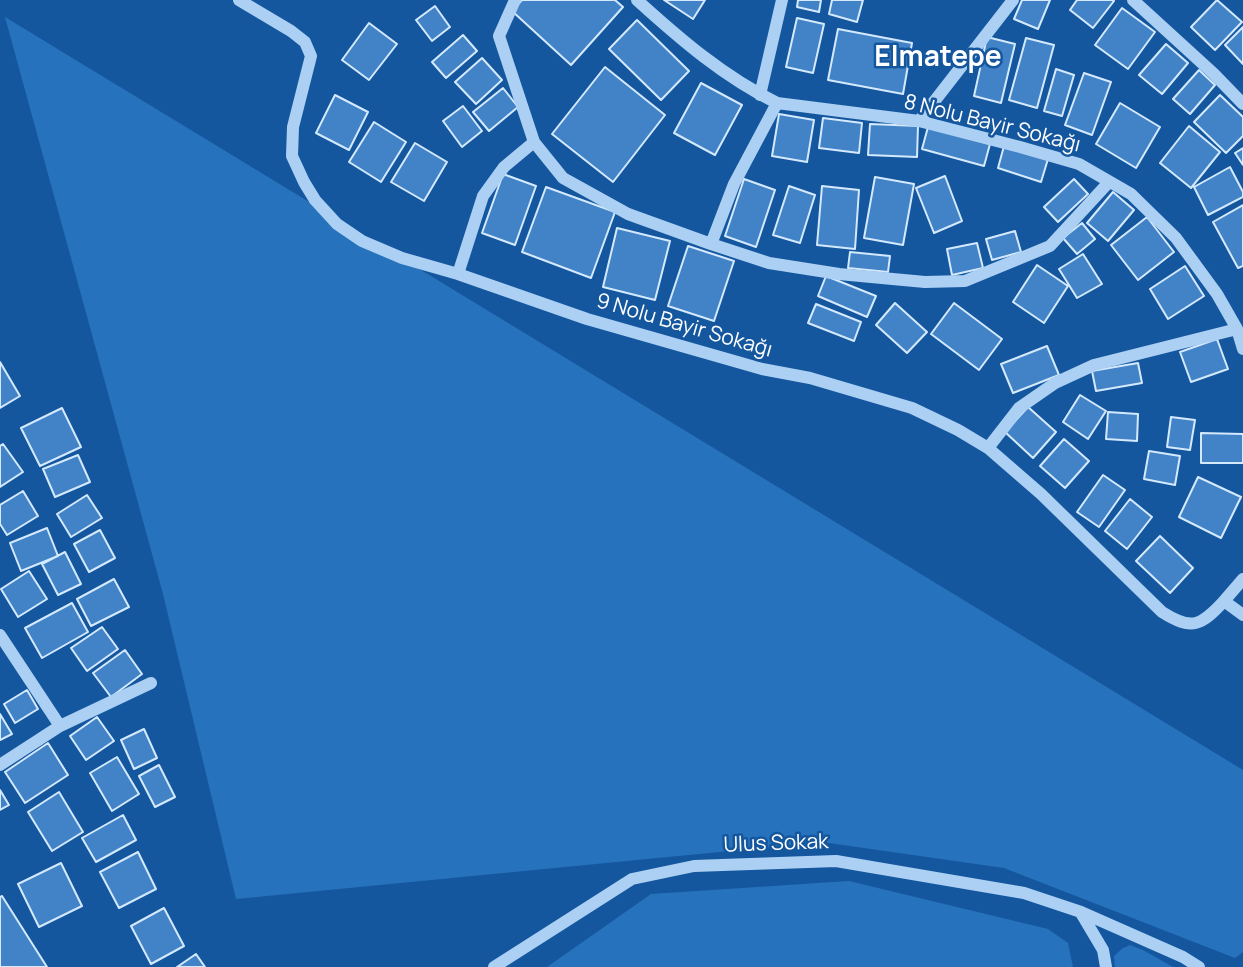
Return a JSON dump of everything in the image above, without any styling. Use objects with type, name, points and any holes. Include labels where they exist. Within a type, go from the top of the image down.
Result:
[{"type":"street","name":"9 Nolu Bayir Sokağı","points":[[239,0],[305,42],[311,57],[293,127],[292,156],[315,200],[337,224],[362,241],[402,258],[458,274],[587,319],[912,408],[988,448],[1041,494],[1163,612],[1179,622],[1202,622],[1224,601]]},
{"type":"street","points":[[515,0],[499,36],[534,142],[563,177],[628,214],[769,263],[839,274],[925,282],[965,281],[1050,246],[1109,182]]},
{"type":"street","name":"8 Nolu Bayir Sokağı","points":[[637,0],[668,29],[719,69],[777,103],[919,121],[1079,164],[1131,194],[1176,238],[1217,294],[1237,329],[1243,349]]},
{"type":"street","points":[[760,94],[782,0]]},
{"type":"street","points":[[919,121],[1013,0]]},
{"type":"street","points":[[1133,0],[1243,104]]},
{"type":"street","points":[[711,244],[734,184],[777,103]]},
{"type":"street","points":[[458,274],[483,196],[504,167],[534,142]]},
{"type":"street","points":[[988,448],[1019,408],[1055,383],[1094,365],[1237,329]]},
{"type":"street","points":[[1243,579],[1224,601],[1243,615]]},
{"type":"street","points":[[0,635],[60,726]]},
{"type":"street","points":[[0,765],[60,726],[151,683]]},
{"type":"street","name":"Ulus Sokak","points":[[494,967],[632,879],[694,866],[836,861],[1024,894],[1081,912],[1183,957],[1199,967]]},
{"type":"street","points":[[1081,912],[1103,950],[1106,967]]},
{"type":"shaded area","points":[[5,17],[1243,770],[1243,952],[1235,958],[1004,868],[822,842],[236,899],[163,594]]},
{"type":"shaded area","points":[[849,881],[1048,929],[1068,943],[1073,967],[547,967],[651,894]]},
{"type":"shaded area","points":[[1130,945],[1173,967],[1115,967],[1114,956]]},
{"type":"building","points":[[522,0],[615,0],[623,7],[571,65],[512,11]]},
{"type":"building","points":[[664,0],[705,0],[693,19]]},
{"type":"building","points":[[798,0],[821,0],[819,12],[797,7]]},
{"type":"building","points":[[832,0],[863,0],[857,22],[829,14]]},
{"type":"building","points":[[1022,0],[1050,0],[1038,29],[1014,19]]},
{"type":"building","points":[[1077,0],[1114,1],[1093,28],[1070,10]]},
{"type":"building","points":[[1217,0],[1242,22],[1215,50],[1191,27]]},
{"type":"building","points":[[435,6],[450,27],[432,41],[416,20]]},
{"type":"building","points":[[1122,8],[1155,32],[1128,69],[1095,45]]},
{"type":"building","points":[[797,18],[824,24],[813,73],[786,67]]},
{"type":"building","points":[[637,20],[689,71],[661,100],[609,49]]},
{"type":"building","points":[[369,23],[397,44],[369,80],[342,60]]},
{"type":"building","points":[[1243,27],[1243,64],[1225,45]]},
{"type":"building","points":[[838,29],[912,43],[903,94],[828,80]]},
{"type":"building","points":[[463,35],[477,51],[446,78],[432,62]]},
{"type":"building","points":[[987,37],[1015,44],[1001,103],[974,96]]},
{"type":"building","points":[[1026,38],[1054,45],[1037,108],[1009,100]]},
{"type":"building","points":[[1166,44],[1188,63],[1162,94],[1139,75]]},
{"type":"building","points":[[482,58],[502,80],[476,104],[455,82]]},
{"type":"building","points":[[605,67],[665,115],[613,182],[552,134]]},
{"type":"building","points":[[1056,69],[1074,75],[1062,116],[1044,111]]},
{"type":"building","points":[[1199,70],[1215,85],[1190,114],[1173,99]]},
{"type":"building","points":[[1084,73],[1111,82],[1092,135],[1065,125]]},
{"type":"building","points":[[701,83],[742,105],[715,155],[674,133]]},
{"type":"building","points":[[503,88],[518,107],[489,131],[473,112]]},
{"type":"building","points":[[335,95],[368,112],[349,150],[316,133]]},
{"type":"building","points":[[1220,95],[1243,117],[1243,136],[1226,153],[1194,122]]},
{"type":"building","points":[[1120,103],[1160,127],[1136,168],[1096,144]]},
{"type":"building","points":[[463,106],[482,131],[462,147],[443,121]]},
{"type":"building","points":[[779,114],[814,120],[807,162],[772,156]]},
{"type":"building","points":[[823,118],[862,123],[859,153],[819,148]]},
{"type":"building","points":[[374,122],[406,142],[381,182],[349,162]]},
{"type":"building","points":[[870,124],[918,126],[917,157],[868,155]]},
{"type":"building","points":[[1189,126],[1220,152],[1191,188],[1160,163]]},
{"type":"building","points":[[928,127],[990,144],[984,166],[922,149]]},
{"type":"building","points":[[415,143],[447,162],[424,201],[391,182]]},
{"type":"building","points":[[1004,146],[1048,159],[1041,182],[998,168]]},
{"type":"building","points":[[1243,148],[1243,165],[1235,153]]},
{"type":"building","points":[[1230,167],[1243,197],[1208,215],[1194,187]]},
{"type":"building","points":[[503,174],[536,186],[515,245],[482,233]]},
{"type":"building","points":[[945,176],[962,221],[934,233],[916,188]]},
{"type":"building","points":[[875,177],[914,184],[903,245],[864,238]]},
{"type":"building","points":[[744,179],[775,190],[756,247],[725,236]]},
{"type":"building","points":[[1074,179],[1088,194],[1058,222],[1044,207]]},
{"type":"building","points":[[789,186],[815,195],[800,243],[773,235]]},
{"type":"building","points":[[822,186],[859,190],[855,249],[817,245]]},
{"type":"building","points":[[546,187],[615,212],[591,278],[522,252]]},
{"type":"building","points":[[1113,192],[1134,210],[1108,241],[1087,223]]},
{"type":"building","points":[[1243,205],[1243,266],[1238,268],[1213,222]]},
{"type":"building","points":[[1147,217],[1174,252],[1138,280],[1111,245]]},
{"type":"building","points":[[1082,223],[1095,239],[1077,254],[1063,238]]},
{"type":"building","points":[[617,228],[670,241],[655,300],[603,287]]},
{"type":"building","points":[[1015,231],[1021,252],[992,260],[986,239]]},
{"type":"building","points":[[977,243],[983,268],[952,275],[947,249]]},
{"type":"building","points":[[688,246],[734,261],[714,321],[668,306]]},
{"type":"building","points":[[850,252],[890,256],[888,272],[848,268]]},
{"type":"building","points":[[1083,254],[1102,284],[1077,298],[1059,269]]},
{"type":"building","points":[[1037,265],[1068,286],[1044,323],[1013,302]]},
{"type":"building","points":[[1185,266],[1204,296],[1168,319],[1150,289]]},
{"type":"building","points":[[826,276],[876,296],[867,317],[818,296]]},
{"type":"building","points":[[895,303],[927,332],[907,353],[876,325]]},
{"type":"building","points":[[954,303],[1002,339],[979,370],[931,334]]},
{"type":"building","points":[[816,304],[861,322],[854,341],[808,323]]},
{"type":"building","points":[[1217,339],[1228,369],[1191,382],[1180,352]]},
{"type":"building","points":[[1047,346],[1059,375],[1013,393],[1001,364]]},
{"type":"building","points":[[0,362],[20,396],[0,408]]},
{"type":"building","points":[[1138,363],[1142,383],[1096,391],[1092,371]]},
{"type":"building","points":[[1080,395],[1106,411],[1088,439],[1063,422]]},
{"type":"building","points":[[1028,407],[1056,432],[1033,458],[1005,432]]},
{"type":"building","points":[[62,408],[81,447],[40,466],[21,428]]},
{"type":"building","points":[[1108,412],[1138,414],[1137,441],[1106,439]]},
{"type":"building","points":[[1171,417],[1195,420],[1190,450],[1167,447]]},
{"type":"building","points":[[1201,433],[1243,434],[1243,463],[1201,463]]},
{"type":"building","points":[[1064,439],[1089,461],[1065,488],[1040,466]]},
{"type":"building","points":[[3,444],[23,472],[0,487],[0,446]]},
{"type":"building","points":[[1149,451],[1180,456],[1175,485],[1144,479]]},
{"type":"building","points":[[78,455],[90,482],[55,497],[43,469]]},
{"type":"building","points":[[1103,475],[1125,490],[1099,527],[1077,512]]},
{"type":"building","points":[[1198,477],[1241,497],[1221,538],[1179,517]]},
{"type":"building","points":[[23,491],[38,516],[7,535],[0,524],[0,505]]},
{"type":"building","points":[[87,495],[102,518],[71,537],[57,514]]},
{"type":"building","points":[[1130,499],[1152,517],[1127,549],[1105,531]]},
{"type":"building","points":[[47,528],[58,556],[21,571],[10,543]]},
{"type":"building","points":[[100,530],[115,558],[89,572],[74,544]]},
{"type":"building","points":[[1160,536],[1193,568],[1170,593],[1136,561]]},
{"type":"building","points":[[65,552],[81,584],[58,595],[42,564]]},
{"type":"building","points":[[29,571],[47,599],[18,617],[1,589]]},
{"type":"building","points":[[114,579],[129,607],[91,626],[77,599]]},
{"type":"building","points":[[72,603],[88,632],[42,658],[25,628]]},
{"type":"building","points":[[102,627],[118,649],[87,671],[71,648]]},
{"type":"building","points":[[125,650],[142,674],[111,697],[93,673]]},
{"type":"building","points":[[27,690],[38,709],[15,723],[4,704]]},
{"type":"building","points":[[0,714],[12,734],[0,740]]},
{"type":"building","points":[[97,717],[114,741],[86,760],[70,736]]},
{"type":"building","points":[[144,729],[157,758],[134,769],[121,740]]},
{"type":"building","points":[[48,743],[68,775],[25,803],[5,772]]},
{"type":"building","points":[[117,757],[139,794],[112,811],[90,773]]},
{"type":"building","points":[[159,765],[175,797],[155,807],[139,776]]},
{"type":"building","points":[[0,790],[9,805],[0,810]]},
{"type":"building","points":[[59,792],[83,832],[52,851],[28,812]]},
{"type":"building","points":[[123,815],[136,840],[96,862],[82,838]]},
{"type":"building","points":[[138,852],[156,889],[119,908],[100,872]]},
{"type":"building","points":[[61,863],[82,906],[39,927],[18,884]]},
{"type":"building","points":[[2,896],[47,967],[0,967]]},
{"type":"building","points":[[164,908],[184,946],[151,964],[131,926]]},
{"type":"building","points":[[196,954],[205,967],[177,967]]},
{"type":"district","name":"Elmatepe","points":[[938,58]]}]
